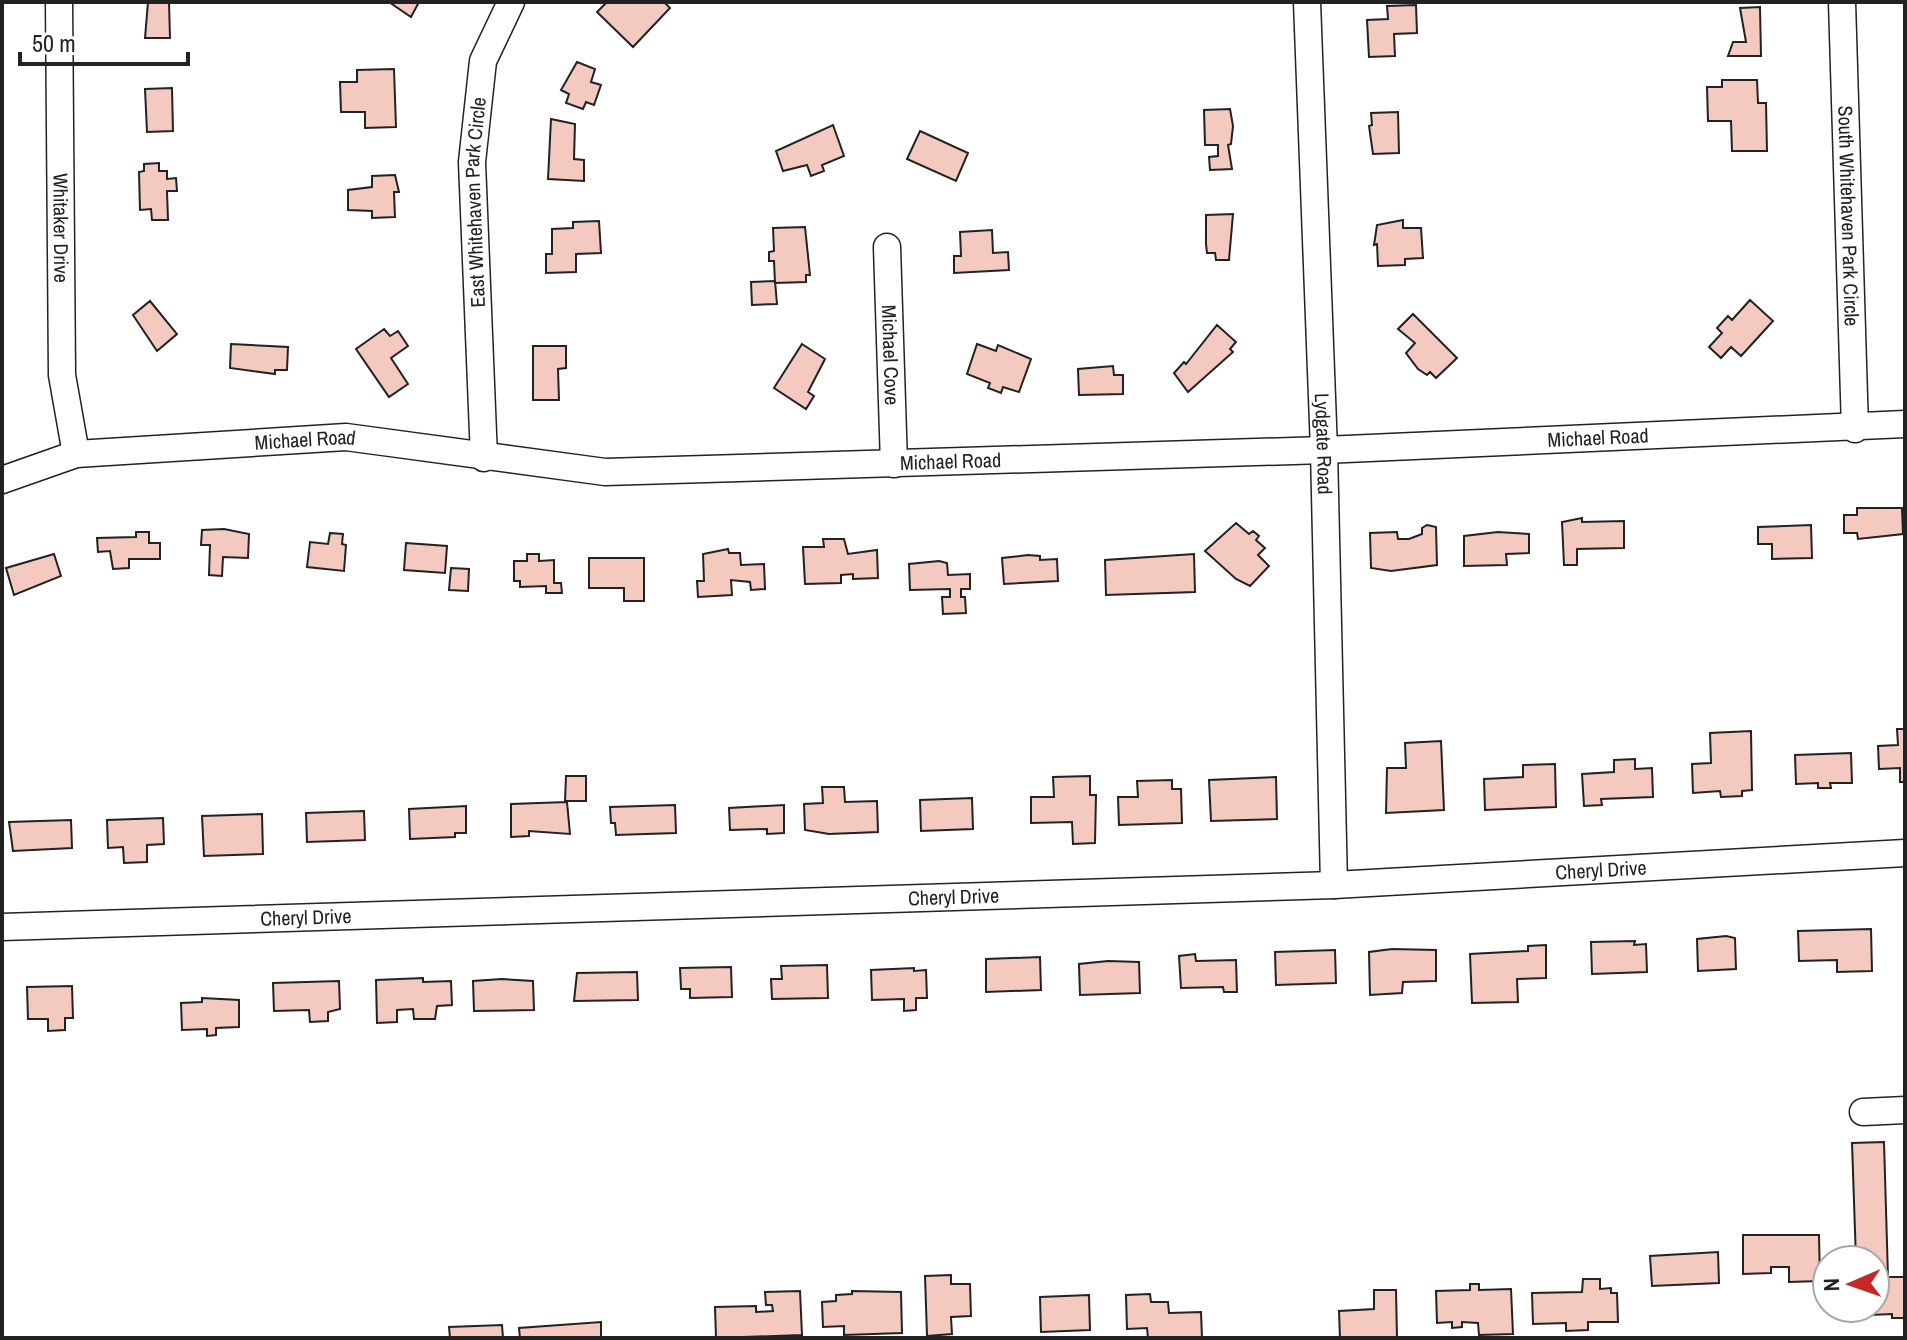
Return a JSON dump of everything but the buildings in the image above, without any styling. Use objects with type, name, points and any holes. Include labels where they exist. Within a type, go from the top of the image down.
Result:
[{"type":"street","name":"Whitaker Drive","points":[[59,2],[62,375],[76,454]]},
{"type":"street","name":"East Whitehaven Park Circle","points":[[484,458],[472,162],[483,61],[511,2]]},
{"type":"street","name":"Lydgate Road","points":[[1307,2],[1324,450],[1334,885]]},
{"type":"street","name":"South Whitehaven Park Circle","points":[[1842,2],[1855,429]]},
{"type":"street","name":"Michael Cove","points":[[887,247],[894,464]]},
{"type":"street","name":"Michael Road","points":[[2,480],[76,454],[346,437],[605,472],[1324,450],[1855,429],[1905,424]]},
{"type":"street","name":"Cheryl Drive","points":[[2,927],[1334,885],[1905,853]]},
{"type":"street","points":[[1863,1112],[1905,1110]]}]
